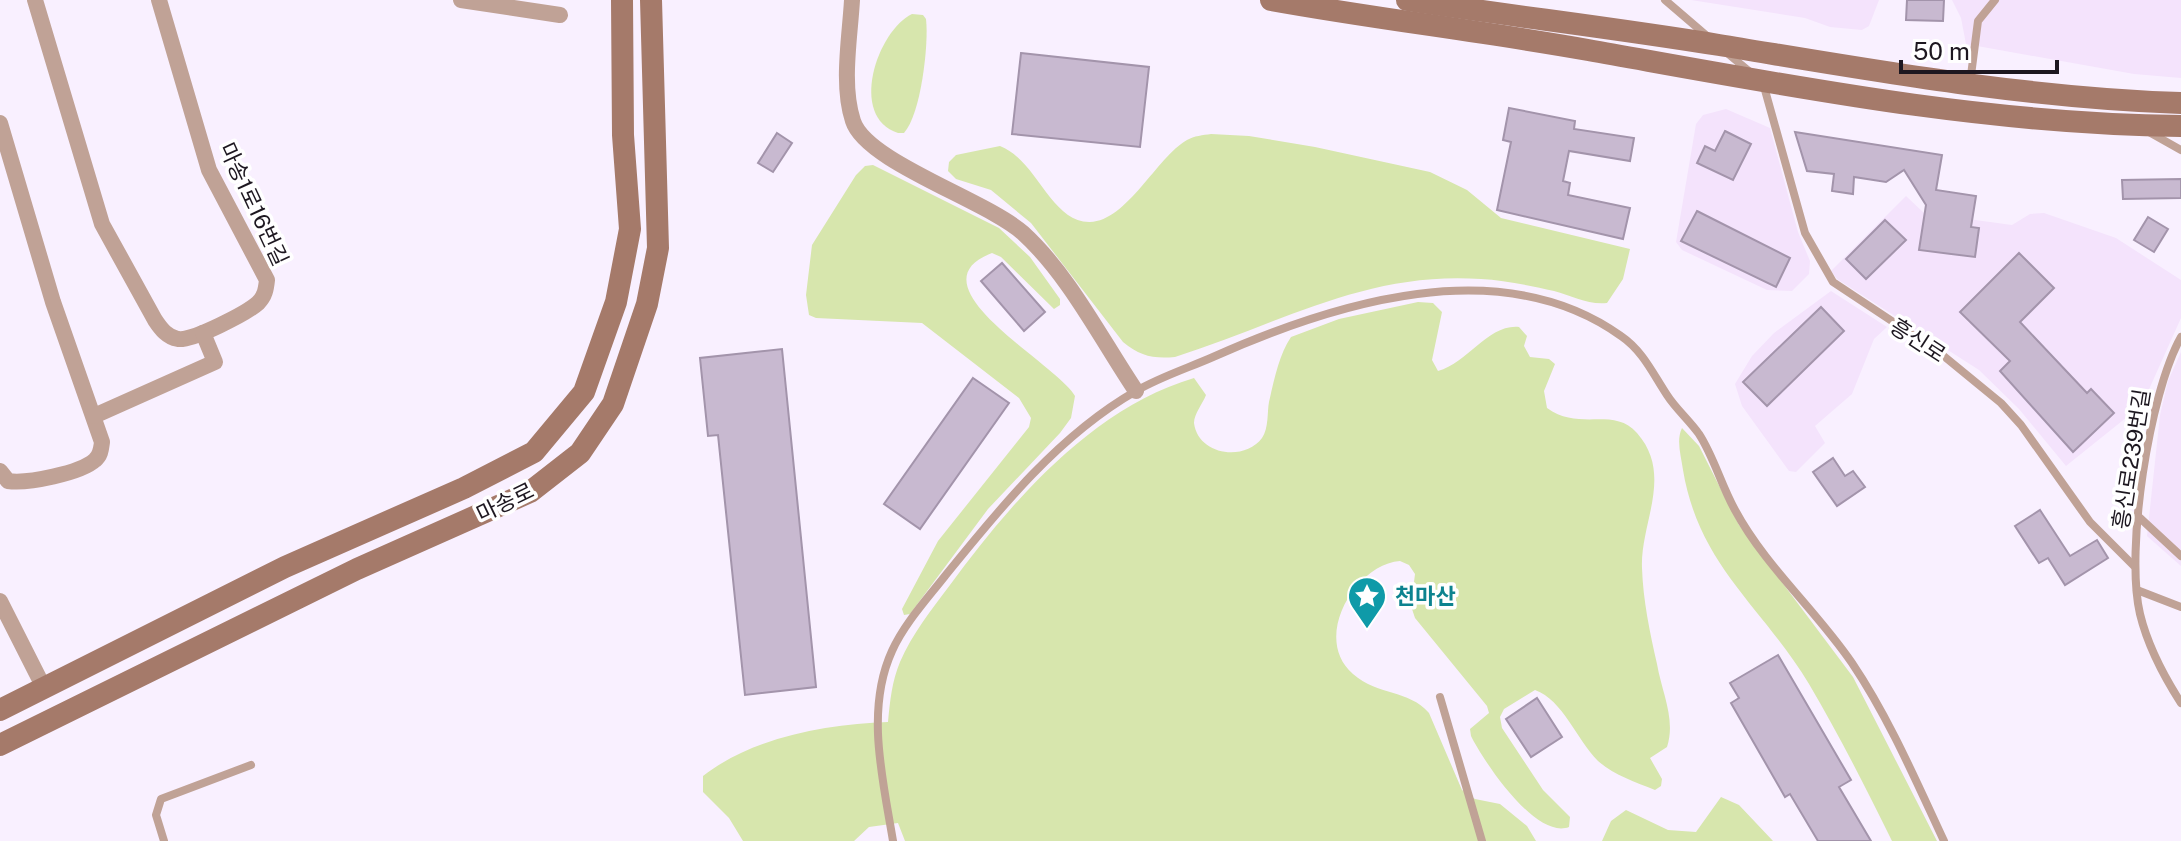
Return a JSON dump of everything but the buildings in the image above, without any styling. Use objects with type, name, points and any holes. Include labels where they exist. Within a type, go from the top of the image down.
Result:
[{"type":"street","name":"마송1로16번길","points":[[35,0],[102,224],[164,333],[178,339],[203,333],[257,304],[265,293],[267,280],[209,170],[159,0]]},
{"type":"street","points":[[461,0],[560,15]]},
{"type":"street","name":"마송로","points":[[0,710],[285,567],[464,488],[534,452],[584,392],[616,302],[630,229],[623,135],[622,0]]},
{"type":"street","name":"마송로","points":[[0,745],[357,569],[530,492],[580,453],[613,404],[647,304],[658,248],[651,0]]},
{"type":"street","points":[[852,0],[848,88],[853,123],[875,150],[966,197],[1022,233],[1051,264],[1136,391]]},
{"type":"street","points":[[1271,0],[1586,50],[1764,84],[2001,116],[2181,126]]},
{"type":"street","points":[[1407,0],[1717,45],[1907,77],[2181,103]]},
{"type":"street","points":[[0,123],[53,302],[102,442],[99,455],[92,463],[20,483],[8,481],[0,471]]},
{"type":"street","points":[[94,416],[215,362],[203,333]]},
{"type":"street","points":[[0,601],[6,630],[44,688]]},
{"type":"lane","points":[[1665,0],[1764,84]]},
{"type":"lane","points":[[1970,84],[1978,21],[1995,0]]},
{"type":"lane","name":"흥신로","points":[[1764,84],[1805,233],[1833,282],[1940,353],[2001,403],[2030,437],[2081,510],[2134,566]]},
{"type":"lane","points":[[2138,126],[2181,150]]},
{"type":"lane","points":[[893,841],[878,746],[880,689],[892,650],[987,522],[1041,465],[1136,391],[1311,316],[1402,294],[1447,292],[1506,295],[1553,304],[1621,336],[1641,354],[1669,399],[1698,433],[1735,511],[1852,663],[1880,709],[1944,841]]},
{"type":"lane","name":"흥신로239번길","points":[[2181,337],[2164,369],[2155,404],[2134,566],[2148,641],[2159,667],[2181,703]]},
{"type":"lane","points":[[2140,518],[2181,556]]},
{"type":"lane","points":[[2137,590],[2181,607]]},
{"type":"lane","points":[[1440,697],[1482,841]]},
{"type":"lane","points":[[164,841],[156,815],[161,799],[251,765]]},
{"type":"shaded area","points":[[1691,0],[1879,0],[1869,26],[1862,30],[1830,27],[1805,18]]},
{"type":"shaded area","points":[[1952,0],[2181,0],[2181,78],[2134,74],[1966,44],[1961,18]]},
{"type":"shaded area","points":[[1726,109],[1770,128],[1798,232],[1810,261],[1809,274],[1792,291],[1767,290],[1682,250],[1676,242],[1696,124],[1703,115]]},
{"type":"shaded area","points":[[1906,196],[1924,213],[2012,225],[2030,214],[2044,213],[2116,238],[2181,280],[2181,318],[2142,405],[2066,466],[2019,409],[1979,370],[1837,279],[1831,271]]},
{"type":"shaded area","points":[[1831,291],[1887,327],[1874,339],[1852,394],[1815,426],[1825,443],[1796,472],[1789,471],[1742,406],[1735,384],[1752,356],[1774,333]]},
{"type":"shaded area","points":[[2181,352],[2181,566],[2147,536],[2160,415],[2168,381]]},
{"type":"green space","points":[[912,14],[923,15],[926,19],[925,61],[915,111],[904,133],[898,133],[883,124],[874,110],[871,93],[873,74],[888,38],[899,23]]},
{"type":"green space","points":[[1211,134],[1249,136],[1315,147],[1430,172],[1467,190],[1501,218],[1630,249],[1623,279],[1607,303],[1490,280],[1439,279],[1399,283],[1324,303],[1175,357],[1153,357],[1135,351],[1123,342],[1031,223],[991,190],[956,179],[948,171],[949,162],[956,155],[1000,146],[1024,164],[1065,213],[1076,220],[1090,222],[1104,219],[1117,211],[1187,140]]},
{"type":"green space","points":[[873,165],[999,228],[1030,257],[1060,299],[1060,305],[1054,309],[1001,257],[992,253],[971,267],[967,284],[976,304],[995,324],[1075,396],[1071,418],[1060,433],[988,509],[910,614],[904,615],[902,609],[938,541],[1029,427],[1031,418],[1019,398],[922,323],[816,318],[809,315],[806,295],[812,245],[856,175],[865,166]]},
{"type":"green space","points":[[1418,302],[1433,303],[1442,312],[1432,360],[1438,371],[1449,367],[1497,331],[1519,327],[1527,336],[1524,346],[1530,357],[1549,359],[1555,364],[1544,391],[1547,408],[1572,418],[1617,421],[1628,425],[1648,449],[1654,482],[1642,568],[1649,628],[1670,726],[1667,747],[1650,758],[1662,779],[1661,786],[1655,790],[1604,766],[1590,752],[1554,702],[1535,690],[1504,709],[1500,717],[1502,728],[1543,790],[1570,817],[1569,827],[1556,828],[1527,811],[1499,780],[1471,736],[1470,729],[1489,713],[1487,706],[1415,618],[1411,606],[1415,574],[1409,565],[1400,561],[1384,565],[1368,575],[1344,605],[1336,642],[1341,659],[1363,681],[1421,705],[1429,713],[1462,790],[1475,799],[1500,804],[1527,826],[1536,841],[905,841],[898,823],[869,827],[854,841],[743,841],[729,818],[703,792],[703,776],[744,751],[767,742],[840,726],[888,722],[893,684],[900,662],[936,603],[1027,491],[1088,435],[1121,411],[1157,392],[1194,378],[1206,395],[1194,420],[1197,434],[1204,442],[1223,452],[1244,450],[1254,446],[1264,434],[1275,377],[1291,337],[1339,319]]},
{"type":"green space","points":[[1682,428],[1699,446],[1739,525],[1853,677],[1937,841],[1892,841],[1809,684],[1734,584],[1703,533],[1691,504],[1683,470],[1679,438]]},
{"type":"green space","points":[[1721,797],[1739,805],[1773,841],[1602,841],[1611,821],[1626,810],[1668,830],[1696,832]]},
{"type":"place","name":"천마산","points":[[1367,630]]}]
